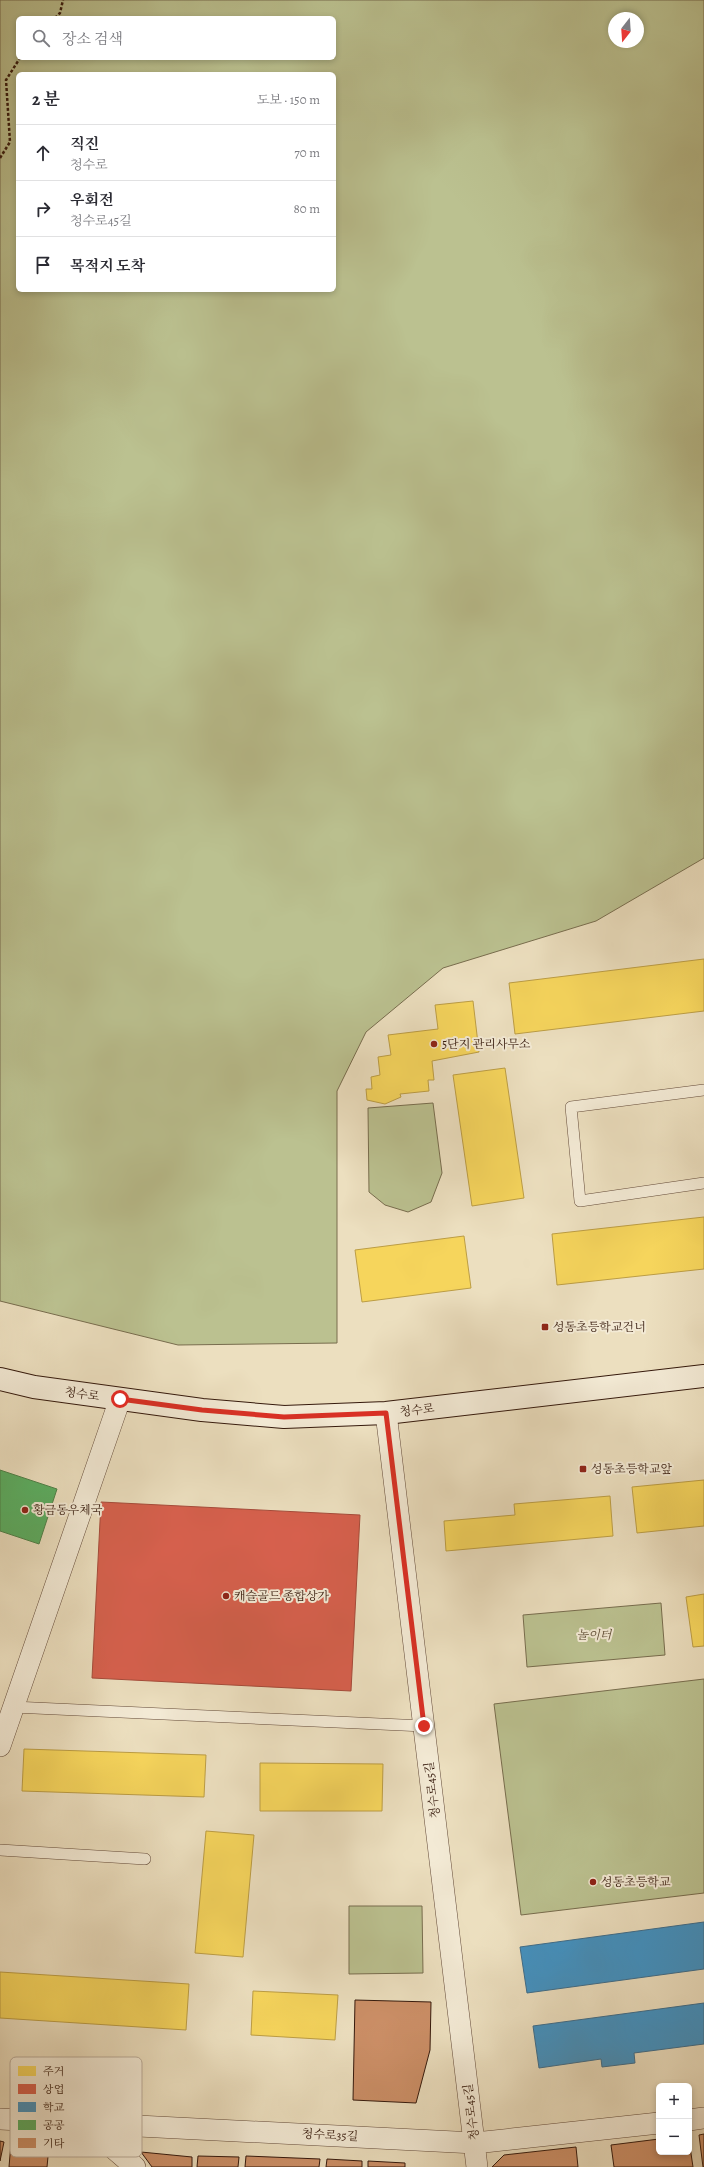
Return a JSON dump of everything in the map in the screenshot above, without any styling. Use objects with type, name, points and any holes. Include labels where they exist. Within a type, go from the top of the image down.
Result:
[{"type":"main road","name":"청수로","points":[[0,1371],[34,1387]]},
{"type":"main road","name":"청수로","points":[[0,1379],[34,1387],[202,1410],[284,1417],[386,1413],[704,1376]]},
{"type":"main road","name":"청수로","points":[[0,1387],[34,1387]]},
{"type":"street","points":[[0,1746],[8,1712],[120,1399]]},
{"type":"street","name":"청수로45길","points":[[386,1413],[477,2167]]},
{"type":"street","points":[[692,2120],[704,2118]]},
{"type":"street","name":"청수로35길","points":[[0,2119],[10,2119]]},
{"type":"street","name":"청수로35길","points":[[142,2125],[475,2143],[656,2123]]},
{"type":"street","points":[[124,2157],[135,2167]]},
{"type":"lane","points":[[704,1090],[571,1107],[580,1201],[704,1183]]},
{"type":"lane","points":[[8,1712],[424,1726]]},
{"type":"lane","points":[[0,1850],[145,1859]]},
{"type":"path","points":[[57,16],[60,13],[63,0]]},
{"type":"path","points":[[0,158],[10,142],[6,80],[19,60]]},
{"type":"green space","points":[[0,0],[704,0],[704,858],[596,921],[443,968],[366,1032],[337,1091],[337,1343],[178,1345],[0,1301]]},
{"type":"green space","points":[[433,1103],[442,1173],[431,1202],[408,1212],[385,1205],[369,1192],[368,1108]]},
{"type":"green space","name":"놀이터","points":[[661,1603],[665,1655],[527,1667],[523,1615]]},
{"type":"green space","points":[[704,1679],[704,1893],[521,1915],[494,1704]]},
{"type":"green space","points":[[349,1906],[422,1906],[423,1973],[349,1974]]},
{"type":"building: 주거","points":[[704,959],[704,1011],[515,1034],[509,983]]},
{"type":"building: 주거","name":"5단지 관리사무소","points":[[473,1001],[479,1052],[432,1061],[434,1080],[428,1080],[429,1091],[400,1094],[401,1097],[385,1104],[367,1100],[366,1089],[372,1089],[371,1077],[380,1075],[378,1057],[391,1055],[388,1035],[438,1029],[435,1005]]},
{"type":"building: 주거","points":[[505,1068],[524,1198],[472,1206],[453,1075]]},
{"type":"building: 주거","points":[[704,1217],[704,1269],[557,1285],[552,1234]]},
{"type":"building: 주거","points":[[464,1236],[471,1288],[362,1302],[355,1250]]},
{"type":"building: 주거","points":[[704,1480],[704,1526],[637,1533],[632,1487]]},
{"type":"building: 주거","points":[[610,1496],[613,1536],[446,1551],[444,1521],[515,1515],[514,1504]]},
{"type":"building: 주거","points":[[704,1594],[704,1646],[693,1647],[686,1597]]},
{"type":"building: 주거","points":[[24,1749],[206,1755],[204,1797],[22,1791]]},
{"type":"building: 주거","points":[[260,1763],[383,1764],[382,1811],[260,1811]]},
{"type":"building: 주거","points":[[206,1831],[254,1835],[243,1957],[195,1953]]},
{"type":"building: 주거","points":[[0,1972],[189,1984],[186,2030],[0,2018]]},
{"type":"building: 주거","points":[[253,1991],[338,1995],[335,2040],[251,2035]]},
{"type":"building: 상업","name":"캐슬골드 종합상가","points":[[101,1502],[360,1515],[351,1691],[92,1678]]},
{"type":"building: 학교","points":[[704,1922],[704,1969],[527,1993],[520,1947]]},
{"type":"building: 학교","points":[[704,2003],[704,2044],[634,2053],[635,2063],[602,2067],[601,2059],[539,2068],[533,2026]]},
{"type":"building: 공공","name":"황금동우체국","points":[[0,1470],[57,1489],[39,1544],[0,1531]]},
{"type":"building: 기타","points":[[355,2000],[431,2002],[430,2050],[416,2103],[353,2100]]},
{"type":"building: 기타","points":[[704,2134],[704,2167],[703,2167],[699,2135]]},
{"type":"building: 기타","points":[[656,2139],[656,2155],[691,2155],[693,2167],[614,2167],[611,2145]]},
{"type":"building: 기타","points":[[0,2141],[4,2142],[0,2161]]},
{"type":"building: 기타","points":[[576,2147],[578,2167],[492,2167],[504,2155]]},
{"type":"building: 기타","points":[[142,2152],[192,2157],[192,2167],[152,2167]]},
{"type":"building: 기타","points":[[10,2155],[10,2157],[48,2157],[47,2167],[9,2167]]},
{"type":"building: 기타","points":[[198,2156],[239,2157],[238,2167],[197,2167]]},
{"type":"building: 기타","points":[[246,2156],[320,2159],[319,2167],[245,2167]]},
{"type":"building: 기타","points":[[327,2159],[362,2161],[362,2167],[326,2167]]},
{"type":"building: 기타","points":[[368,2161],[405,2163],[405,2167],[368,2167]]},
{"type":"place","name":"5단지 관리사무소","points":[[434,1044]]},
{"type":"place","name":"성동초등학교건너","points":[[545,1327]]},
{"type":"place","name":"성동초등학교앞","points":[[583,1469]]},
{"type":"place","name":"황금동우체국","points":[[25,1510]]},
{"type":"place","name":"캐슬골드 종합상가","points":[[226,1596]]},
{"type":"place","name":"성동초등학교","points":[[593,1882]]},
{"type":"route","points":[[120,1399],[202,1410],[284,1417],[386,1413],[424,1726]]}]
